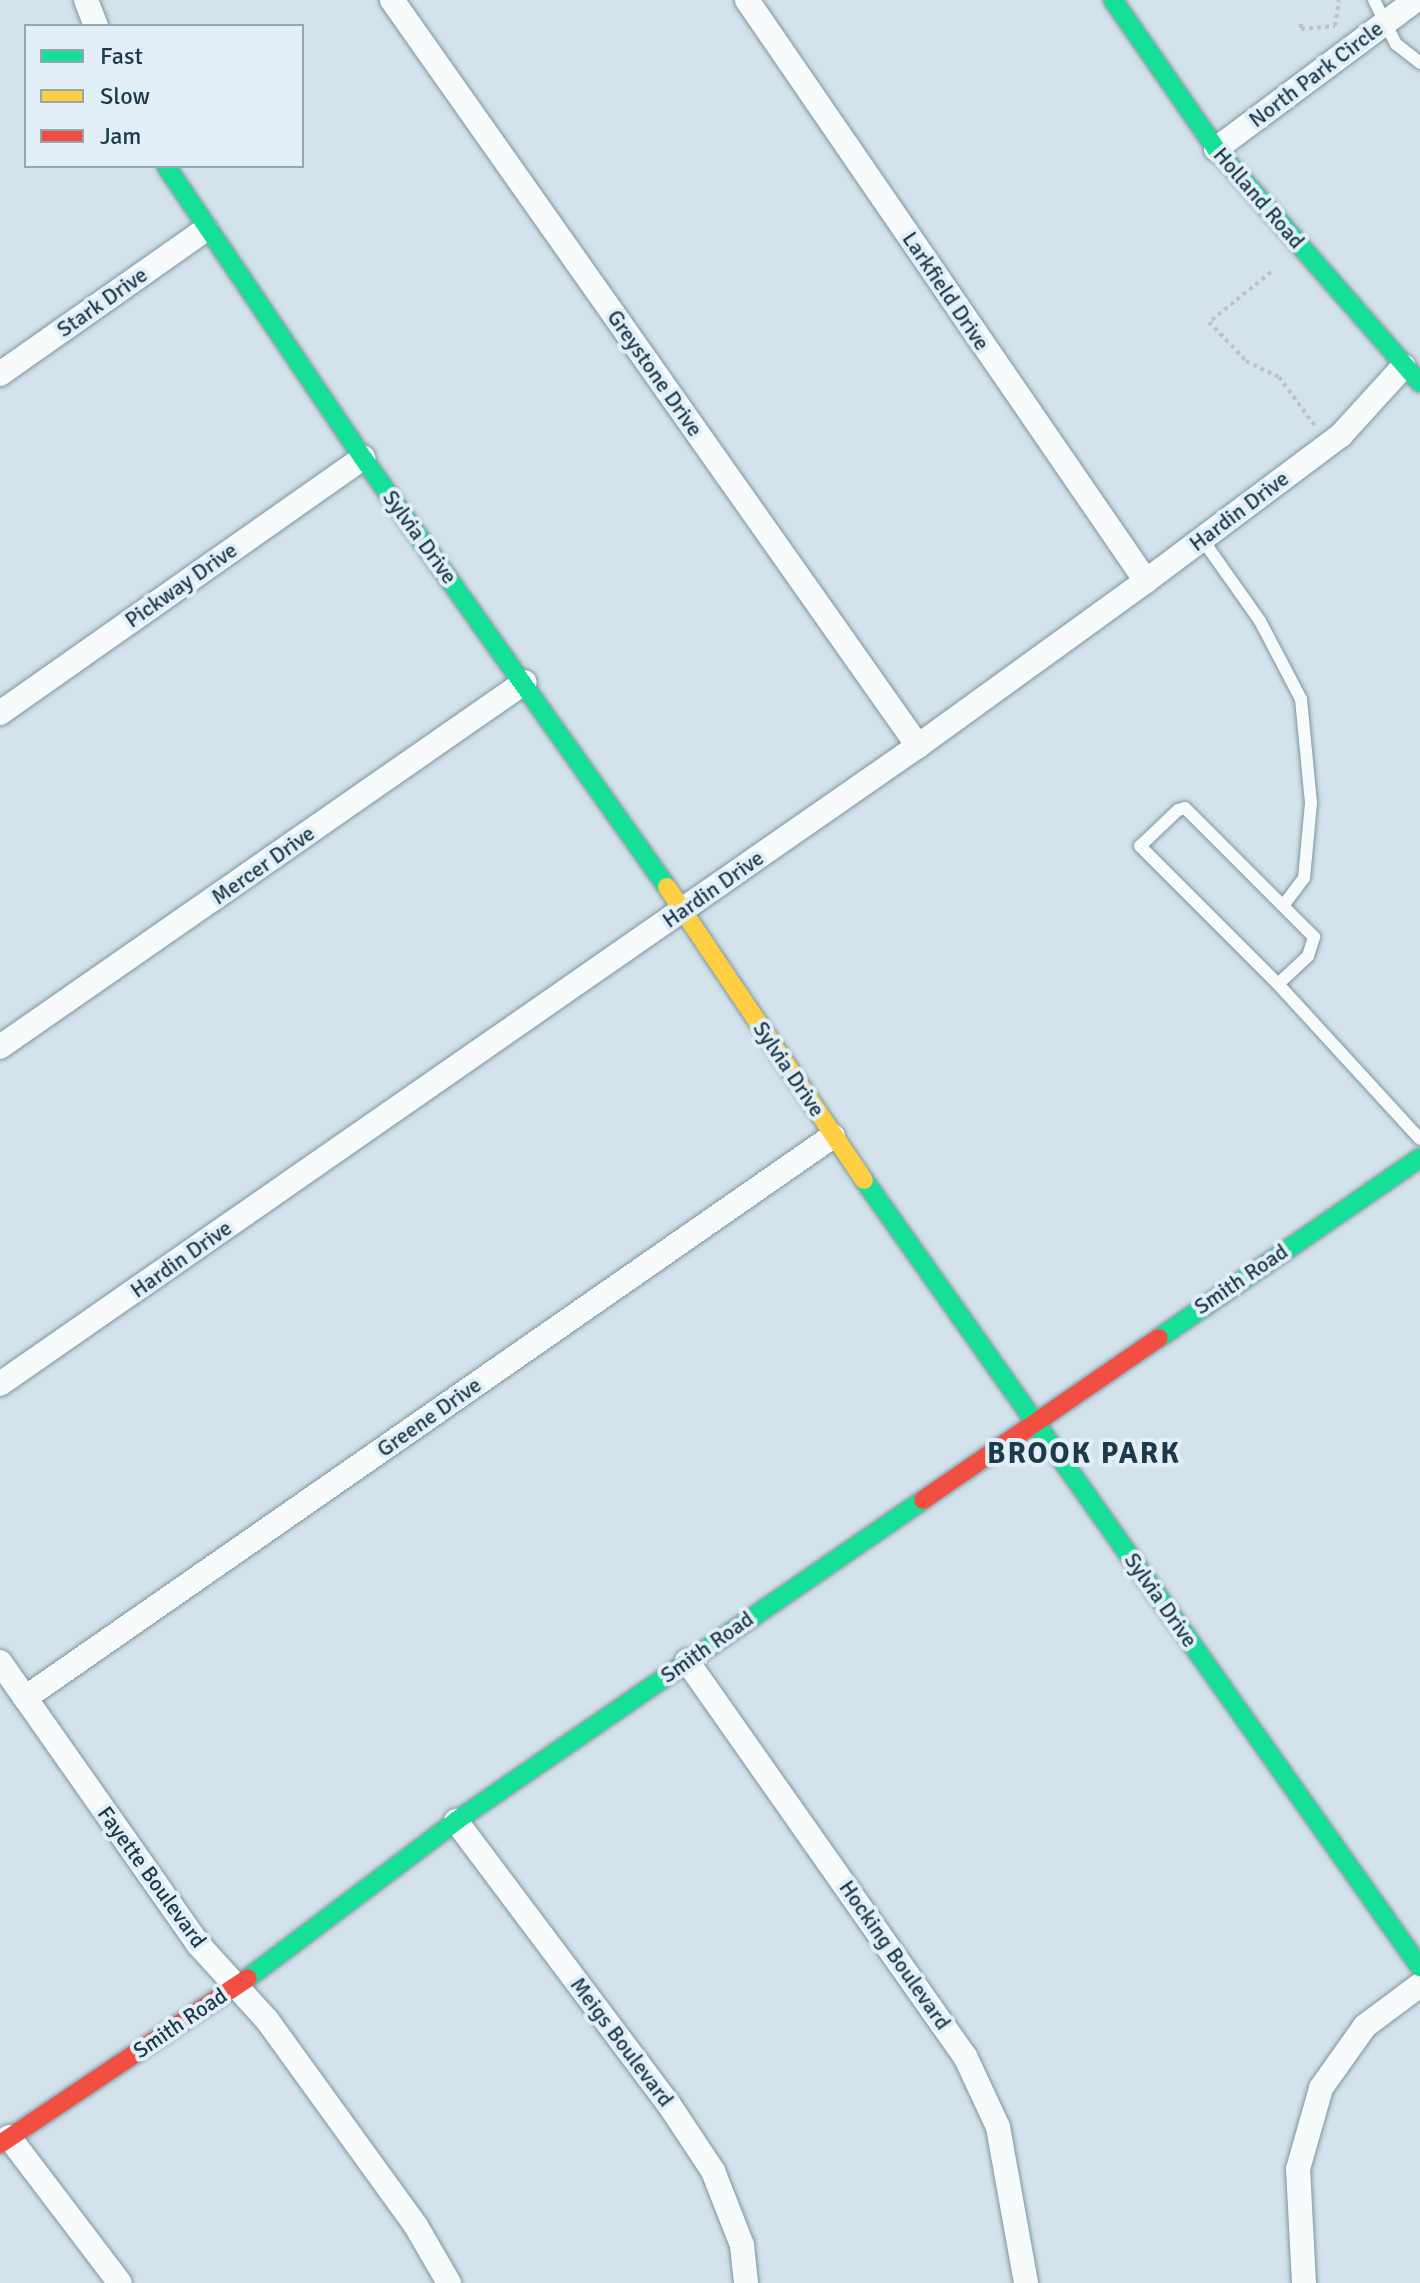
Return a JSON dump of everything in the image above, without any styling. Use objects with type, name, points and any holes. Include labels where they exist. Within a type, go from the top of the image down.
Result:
[{"type":"street","points":[[86,0],[95,24]]},
{"type":"street","name":"Greystone Drive","points":[[392,0],[918,746]]},
{"type":"street","name":"Larkfield Drive","points":[[747,0],[1146,581]]},
{"type":"street","name":"Holland Road","points":[[1113,0],[1216,149],[1412,375]]},
{"type":"street","name":"North Park Circle","points":[[1216,149],[1416,0]]},
{"type":"street","name":"Sylvia Drive","points":[[167,168],[205,230],[363,458],[525,682],[683,910],[833,1136],[1420,1967]]},
{"type":"street","name":"Stark Drive","points":[[0,374],[205,230]]},
{"type":"street","name":"Hardin Drive","points":[[0,1384],[918,746],[1202,539],[1329,443],[1412,375]]},
{"type":"street","name":"Pickway Drive","points":[[0,713],[363,458]]},
{"type":"street","name":"Mercer Drive","points":[[0,1047],[525,682]]},
{"type":"street","name":"Greene Drive","points":[[25,1698],[833,1136]]},
{"type":"street","name":"Smith Road","points":[[5,2141],[238,1985],[456,1821],[1034,1420],[1420,1158]]},
{"type":"street","name":"Hocking Boulevard","points":[[687,1661],[965,2056],[998,2127],[1026,2283]]},
{"type":"street","name":"Fayette Boulevard","points":[[0,1662],[199,1945],[238,1985],[416,2226],[449,2283]]},
{"type":"street","name":"Meigs Boulevard","points":[[456,1821],[668,2103],[713,2171],[742,2245],[746,2283]]},
{"type":"street","points":[[1304,2283],[1298,2169],[1321,2088],[1365,2026],[1420,1985]]},
{"type":"street","points":[[5,2141],[120,2283]]},
{"type":"lane","points":[[1374,0],[1396,44],[1420,63]]},
{"type":"lane","points":[[1202,539],[1260,621],[1301,699],[1311,803],[1304,878],[1284,905]]},
{"type":"lane","points":[[1278,984],[1314,945],[1308,930],[1185,808],[1140,846],[1278,984],[1420,1139]]},
{"type":"path","points":[[1301,24],[1301,29],[1335,26],[1339,0]]},
{"type":"path","points":[[1271,272],[1209,322],[1246,361],[1279,377],[1329,443]]},
{"type":"traffic: fast","points":[[1113,0],[1216,149],[1420,383]]},
{"type":"traffic: fast","points":[[167,168],[363,458],[667,887]]},
{"type":"traffic: fast","points":[[1159,1338],[1420,1158]]},
{"type":"traffic: fast","points":[[864,1180],[1420,1967]]},
{"type":"traffic: fast","points":[[248,1978],[456,1821],[923,1500]]},
{"type":"traffic: slow","points":[[667,887],[864,1180]]},
{"type":"traffic: jam","points":[[923,1500],[1159,1338]]},
{"type":"traffic: jam","points":[[0,2144],[248,1978]]},
{"type":"district","name":"BROOK PARK","points":[[1084,1454]]}]
